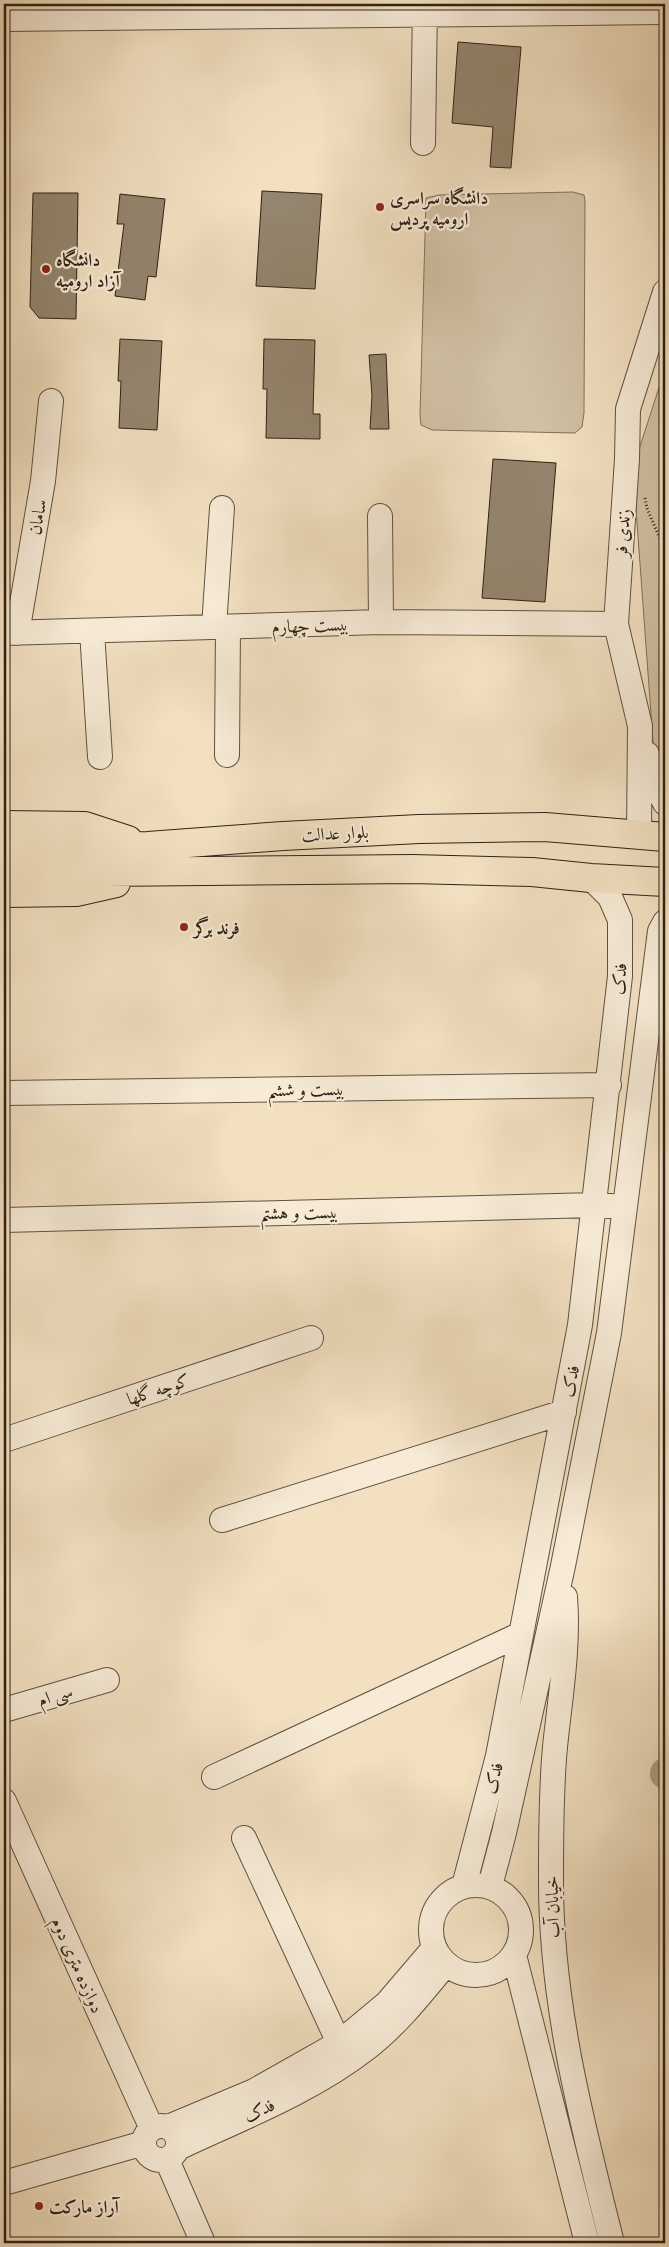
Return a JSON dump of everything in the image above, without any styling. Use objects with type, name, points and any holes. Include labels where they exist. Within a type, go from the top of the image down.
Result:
[{"type":"main road","points":[[4,825],[85,826],[148,846]]},
{"type":"main road","name":"بلوار عدالت","points":[[4,849],[148,846],[283,836],[429,829],[545,827],[652,836]]},
{"type":"main road","name":"بلوار عدالت","points":[[4,873],[412,869],[532,872],[591,878],[665,882]]},
{"type":"main road","points":[[4,893],[76,892],[174,871]]},
{"type":"street","points":[[423,143],[425,9]]},
{"type":"street","points":[[4,19],[425,9],[665,12]]},
{"type":"street","name":"زندی فر","points":[[652,836],[639,777],[640,726],[616,624],[627,459],[628,410],[665,292]]},
{"type":"street","name":"سامان","points":[[10,633],[43,481],[51,401]]},
{"type":"street","points":[[222,508],[221,627],[227,754]]},
{"type":"street","points":[[380,516],[381,622]]},
{"type":"street","name":"بیست چهارم","points":[[10,633],[381,622],[616,624]]},
{"type":"street","points":[[92,631],[100,758]]},
{"type":"street","points":[[640,726],[653,780],[665,803]]},
{"type":"street","name":"فدک","points":[[464,1886],[498,1756],[580,1325],[620,976],[620,920],[610,897],[591,878]]},
{"type":"street","name":"فدک","points":[[490,1886],[504,1834],[563,1566],[609,1333],[660,931],[665,922]]},
{"type":"street","name":"بیست و ششم","points":[[4,1093],[609,1085]]},
{"type":"street","name":"بیست و هشتم","points":[[4,1220],[594,1205],[625,1207]]},
{"type":"street","name":"کوچه گلها","points":[[4,1440],[312,1338]]},
{"type":"street","points":[[222,1520],[564,1412]]},
{"type":"street","name":"خیابان آب","points":[[563,1566],[567,1622],[555,1750],[550,1876],[555,1970],[576,2098],[612,2243]]},
{"type":"street","points":[[214,1777],[521,1634]]},
{"type":"street","name":"سی ام","points":[[4,1710],[107,1680]]},
{"type":"street","name":"دوازده متری دوم","points":[[4,1801],[162,2142],[203,2243]]},
{"type":"street","points":[[244,1838],[339,2044]]},
{"type":"street","points":[[477,1884],[490,1886],[504,1894],[515,1907],[521,1922],[520,1939],[514,1955],[503,1966],[490,1973],[474,1975],[459,1972],[440,1956],[430,1933],[432,1917],[439,1903],[450,1892],[464,1886],[477,1884]]},
{"type":"street","points":[[514,1955],[587,2243]]},
{"type":"street","name":"فدک","points":[[162,2142],[339,2044],[440,1956]]},
{"type":"street","name":"فدک","points":[[4,2183],[162,2142],[302,2088],[367,2048],[406,2012],[440,1956]]},
{"type":"shaded area","points":[[573,192],[584,195],[585,201],[584,413],[582,427],[575,433],[432,430],[421,425],[426,198],[439,195]]},
{"type":"shaded area","points":[[665,369],[665,790],[654,755],[633,468]]},
{"type":"building","points":[[458,42],[521,47],[511,168],[490,167],[493,127],[452,123]]},
{"type":"building","points":[[262,191],[322,194],[315,289],[256,286]]},
{"type":"building","points":[[33,193],[78,193],[76,319],[39,318],[30,307]]},
{"type":"building","points":[[120,194],[165,199],[156,277],[148,276],[145,300],[115,296],[124,224],[117,224]]},
{"type":"building","points":[[120,339],[162,341],[157,430],[119,428],[121,381],[118,381]]},
{"type":"building","points":[[264,339],[315,340],[313,414],[320,414],[320,439],[266,438],[267,389],[263,389]]},
{"type":"building","points":[[386,354],[389,429],[370,429],[372,396],[369,355]]},
{"type":"building","points":[[493,459],[556,463],[545,602],[482,598]]},
{"type":"place","name":"دانشگاه سراسری ارومیه پردیس","points":[[380,207]]},
{"type":"place","name":"دانشگاه آزاد ارومیه","points":[[46,269]]},
{"type":"place","name":"فرند برگر","points":[[184,927]]},
{"type":"place","name":"آراز مارکت","points":[[39,2206]]}]
